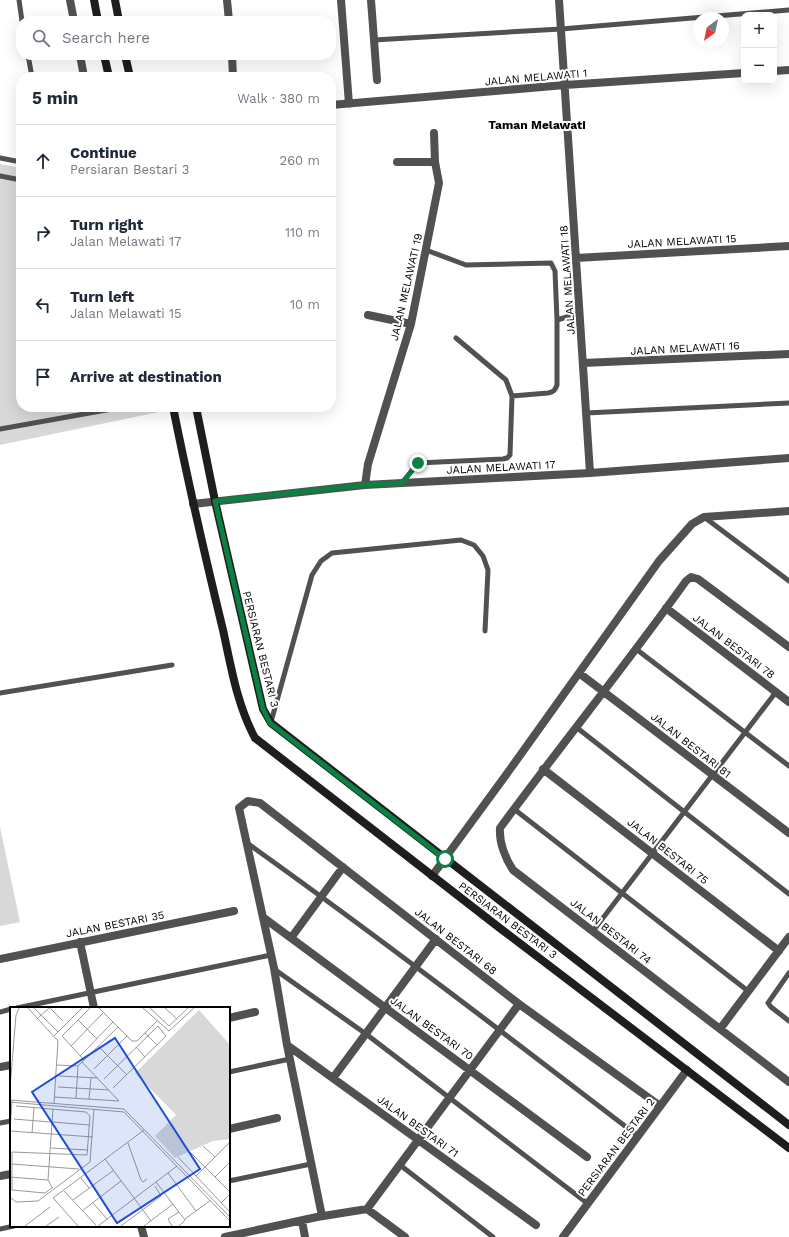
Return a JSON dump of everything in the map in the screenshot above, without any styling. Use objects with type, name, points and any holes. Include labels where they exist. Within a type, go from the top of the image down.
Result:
[{"type":"street","points":[[70,0],[73,16]]},
{"type":"street","points":[[94,0],[97,16]]},
{"type":"street","points":[[114,0],[118,16]]},
{"type":"street","points":[[227,0],[229,16]]},
{"type":"street","points":[[341,0],[349,104]]},
{"type":"street","points":[[371,0],[377,80]]},
{"type":"street","name":"JALAN MELAWATI 18","points":[[559,0],[590,473]]},
{"type":"street","points":[[81,60],[83,72]]},
{"type":"street","points":[[105,60],[108,72]]},
{"type":"street","points":[[127,60],[129,72]]},
{"type":"street","points":[[232,60],[233,72]]},
{"type":"street","points":[[777,71],[789,70]]},
{"type":"street","name":"JALAN MELAWATI 1","points":[[336,105],[565,85],[741,73]]},
{"type":"street","name":"JALAN MELAWATI 19","points":[[365,485],[368,464],[411,324],[426,250],[439,183],[435,162],[434,133]]},
{"type":"street","points":[[397,162],[435,162]]},
{"type":"street","name":"JALAN MELAWATI 15","points":[[576,258],[789,246]]},
{"type":"street","points":[[368,314],[411,324]]},
{"type":"street","name":"JALAN MELAWATI 16","points":[[583,363],[789,354]]},
{"type":"street","name":"PERSIARAN BESTARI 3","points":[[174,412],[193,504],[238,692],[248,725],[255,738],[432,876],[789,1148]]},
{"type":"street","name":"PERSIARAN BESTARI 3","points":[[197,412],[215,501],[263,709],[270,723],[789,1125]]},
{"type":"street","name":"JALAN MELAWATI 17","points":[[193,504],[365,485],[590,473],[789,458]]},
{"type":"street","points":[[432,876],[659,561],[692,524],[704,517],[789,511]]},
{"type":"street","name":"JALAN BESTARI 74","points":[[789,647],[698,579],[691,577],[686,581],[604,692],[543,768],[500,828],[500,837],[513,870],[789,1082]]},
{"type":"street","name":"JALAN BESTARI 78","points":[[666,608],[789,702]]},
{"type":"street","name":"JALAN BESTARI 81","points":[[579,673],[789,834]]},
{"type":"street","name":"JALAN BESTARI 75","points":[[543,768],[779,951]]},
{"type":"street","name":"JALAN BESTARI 68","points":[[247,843],[239,808],[248,801],[260,802],[519,1004],[660,1106]]},
{"type":"street","points":[[247,843],[274,968],[287,1045],[320,1216]]},
{"type":"street","points":[[291,938],[343,867]]},
{"type":"street","name":"JALAN BESTARI 35","points":[[0,958],[234,911]]},
{"type":"street","name":"JALAN BESTARI 70","points":[[264,918],[587,1157]]},
{"type":"street","points":[[720,1029],[789,938]]},
{"type":"street","points":[[333,1078],[436,939]]},
{"type":"street","points":[[80,942],[94,1007]]},
{"type":"street","points":[[225,1237],[320,1216],[367,1209],[519,1004]]},
{"type":"street","points":[[230,1018],[255,1012]]},
{"type":"street","name":"JALAN BESTARI 71","points":[[287,1045],[536,1225]]},
{"type":"street","points":[[0,1067],[10,1065]]},
{"type":"street","name":"PERSIARAN BESTARI 2","points":[[563,1237],[687,1070]]},
{"type":"street","points":[[230,1129],[277,1118]]},
{"type":"street","points":[[0,1176],[10,1174]]},
{"type":"street","points":[[367,1209],[405,1237]]},
{"type":"street","points":[[302,1220],[305,1237]]},
{"type":"street","points":[[141,1227],[144,1237]]},
{"type":"lane","points":[[19,0],[21,16]]},
{"type":"lane","points":[[374,40],[561,29],[789,10]]},
{"type":"lane","points":[[29,60],[31,72]]},
{"type":"lane","points":[[0,158],[16,161]]},
{"type":"lane","points":[[0,176],[16,179]]},
{"type":"lane","points":[[426,250],[466,265],[551,263],[555,270],[557,320],[556,389],[553,392],[548,393],[512,396]]},
{"type":"lane","points":[[557,320],[580,313]]},
{"type":"lane","points":[[402,483],[418,463],[503,459],[510,455],[512,396],[506,380],[456,338]]},
{"type":"lane","points":[[586,413],[789,403]]},
{"type":"lane","points":[[0,429],[95,412]]},
{"type":"lane","points":[[704,517],[789,581]]},
{"type":"lane","points":[[270,723],[312,575],[321,561],[332,553],[461,540],[474,545],[483,556],[488,570],[485,631]]},
{"type":"lane","points":[[636,649],[789,766]]},
{"type":"lane","points":[[0,694],[172,665]]},
{"type":"lane","points":[[593,932],[776,692]]},
{"type":"lane","points":[[576,727],[789,894]]},
{"type":"lane","points":[[514,809],[748,991]]},
{"type":"lane","points":[[247,843],[416,967],[638,1136]]},
{"type":"lane","points":[[22,1007],[270,955]]},
{"type":"lane","points":[[274,968],[366,1034],[588,1203]]},
{"type":"lane","points":[[789,973],[768,1003],[789,1021]]},
{"type":"lane","points":[[0,1012],[10,1009]]},
{"type":"lane","points":[[230,1072],[290,1059]]},
{"type":"lane","points":[[0,1123],[10,1120]]},
{"type":"lane","points":[[230,1181],[311,1164]]},
{"type":"lane","points":[[400,1165],[493,1237]]},
{"type":"lane","points":[[0,1229],[10,1227]]},
{"type":"shaded area","points":[[0,164],[16,167],[16,412],[159,412],[0,445]]},
{"type":"shaded area","points":[[0,827],[20,922],[0,926]]},
{"type":"district","name":"Taman Melawati","points":[[537,125]]},
{"type":"route","points":[[418,463],[402,483],[365,485],[215,501],[263,709],[270,723],[445,859]]}]
